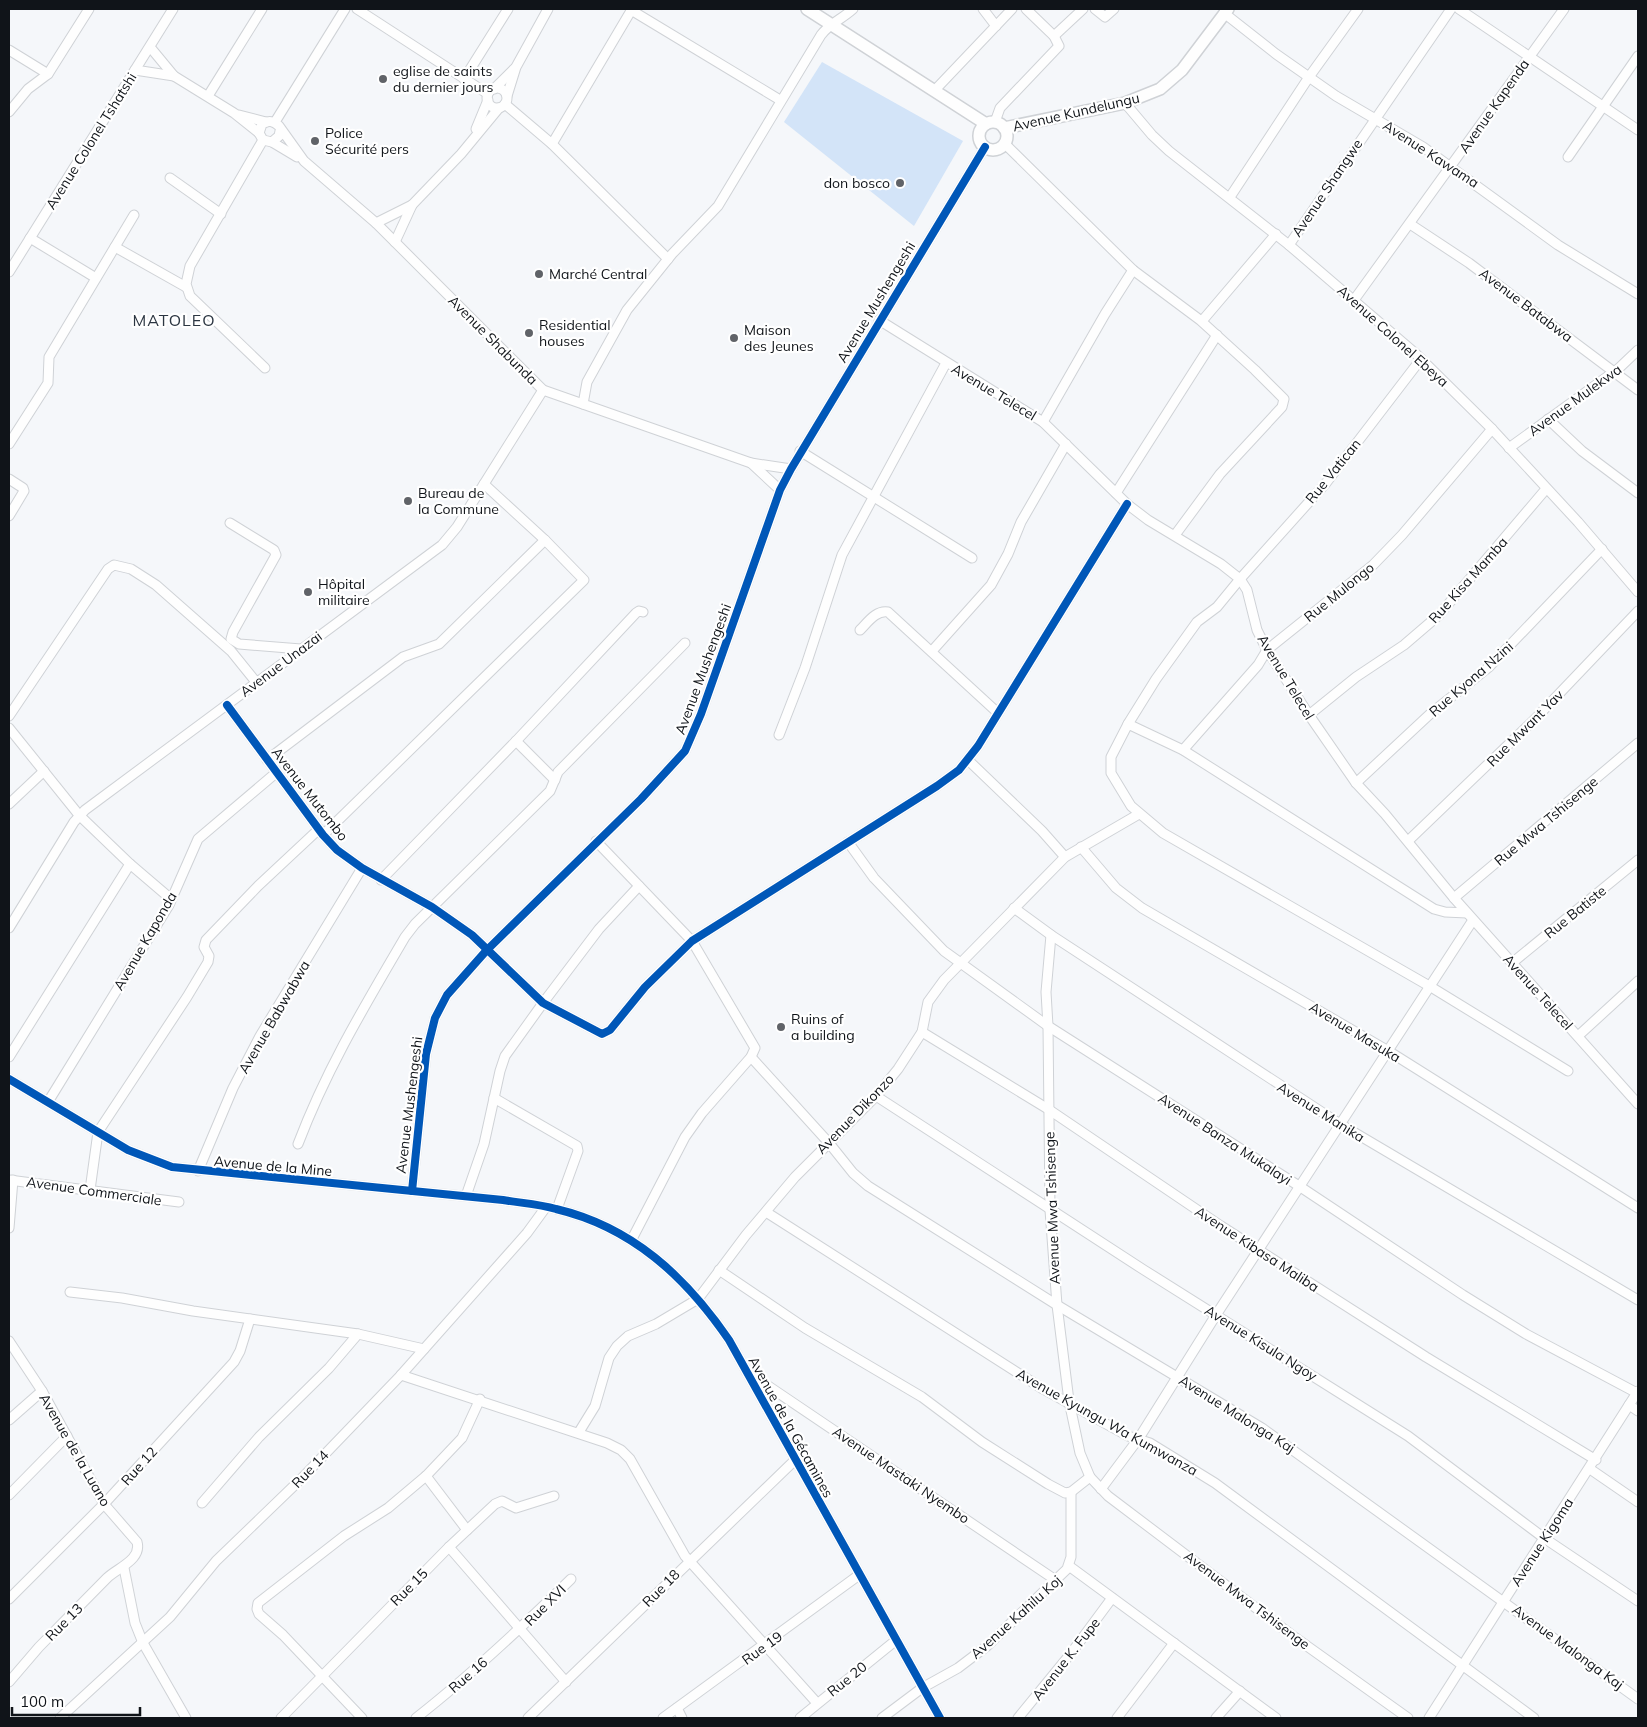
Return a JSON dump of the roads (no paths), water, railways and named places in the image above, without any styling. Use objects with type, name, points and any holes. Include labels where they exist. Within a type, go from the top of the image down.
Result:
[{"type":"street","points":[[9,112],[28,89],[48,74],[89,9]]},
{"type":"street","name":"Avenue Colonel Tshatshi","points":[[9,272],[173,9]]},
{"type":"street","points":[[208,96],[262,9]]},
{"type":"street","points":[[265,368],[190,296],[186,287],[190,266],[265,138],[262,124],[270,122],[346,9]]},
{"type":"street","points":[[357,9],[490,94],[502,90],[504,103],[552,144],[668,259]]},
{"type":"street","points":[[464,79],[507,9]]},
{"type":"street","points":[[395,242],[412,205],[461,154],[474,136],[504,103],[516,67],[548,9]]},
{"type":"street","points":[[807,9],[934,91],[995,125],[1006,136],[1004,143],[995,149],[985,147],[979,138],[982,128],[995,125]]},
{"type":"street","points":[[583,404],[587,382],[613,331],[627,310],[668,259],[718,206],[780,100],[821,35],[830,25],[840,21],[853,9]]},
{"type":"street","points":[[983,9],[996,26]]},
{"type":"street","points":[[934,91],[1012,9]]},
{"type":"street","points":[[995,125],[1000,108],[1056,51],[1059,43],[1026,9]]},
{"type":"street","points":[[1054,36],[1083,9]]},
{"type":"street","points":[[1095,9],[1104,17],[1114,9]]},
{"type":"street","points":[[1230,197],[1309,77],[1358,9]]},
{"type":"street","name":"Avenue Shangwe","points":[[1289,245],[1451,9]]},
{"type":"street","points":[[1459,9],[1638,130]]},
{"type":"street","name":"Avenue Kapenda","points":[[1354,300],[1564,9]]},
{"type":"street","points":[[552,144],[631,10],[780,100]]},
{"type":"street","name":"Avenue Kawama","points":[[1226,11],[1309,77],[1451,166],[1558,245],[1638,294]]},
{"type":"street","name":"Avenue Kundelungu","points":[[995,125],[1124,103],[1160,89],[1175,78],[1226,11]]},
{"type":"street","points":[[150,47],[174,76],[234,113],[265,138],[304,161]]},
{"type":"street","points":[[9,50],[48,74]]},
{"type":"street","points":[[1568,157],[1638,56]]},
{"type":"street","points":[[474,136],[490,94],[516,67]]},
{"type":"street","points":[[135,70],[174,76]]},
{"type":"street","points":[[490,94],[492,106],[504,103]]},
{"type":"street","name":"Avenue Colonel Ebeya","points":[[1124,103],[1160,143],[1276,234],[1422,359],[1492,429],[1602,549],[1638,592]]},
{"type":"street","points":[[234,113],[270,122],[280,131],[304,161]]},
{"type":"street","points":[[265,138],[276,140],[280,131]]},
{"type":"street","points":[[1004,143],[1133,270],[1202,321],[1272,385],[1284,399],[1284,405],[1220,474],[1175,535]]},
{"type":"street","name":"Avenue Mushengeshi","points":[[412,1190],[420,1095],[429,1038],[435,1018],[447,995],[486,951],[596,841],[641,799],[685,751],[702,714],[780,490],[800,451],[985,147]]},
{"type":"street","name":"Avenue Shabunda","points":[[304,161],[376,223],[543,390],[751,463]]},
{"type":"street","points":[[170,178],[221,214]]},
{"type":"street","points":[[376,223],[412,205]]},
{"type":"street","points":[[9,444],[48,383],[49,357],[134,215]]},
{"type":"street","name":"Avenue Batabwa","points":[[1410,224],[1469,263],[1638,390]]},
{"type":"street","points":[[1202,321],[1276,234]]},
{"type":"street","points":[[30,238],[96,278]]},
{"type":"street","points":[[115,247],[186,287]]},
{"type":"street","points":[[1043,422],[1100,322],[1133,270]]},
{"type":"street","name":"Avenue Telecel","points":[[879,320],[1043,422],[1127,504],[1148,520],[1225,567],[1240,579],[1247,590],[1257,630],[1268,650],[1309,715],[1356,783],[1408,841],[1454,898],[1638,1103]]},
{"type":"street","points":[[1116,493],[1217,335]]},
{"type":"street","name":"Avenue Mulekwa","points":[[1509,448],[1614,372],[1638,350]]},
{"type":"street","name":"Rue Vatican","points":[[1422,359],[1326,483],[1217,607],[1197,622],[1156,679],[1128,724],[1111,757],[1110,770],[1126,798],[1139,814],[1164,833],[1431,987],[1568,1071]]},
{"type":"street","points":[[779,736],[805,668],[842,555],[946,363]]},
{"type":"street","name":"Avenue Unazai","points":[[9,928],[79,816],[256,682],[438,550],[451,535],[543,390]]},
{"type":"street","points":[[1548,419],[1582,451],[1638,494]]},
{"type":"street","name":"Rue Mulongo","points":[[1183,750],[1258,666],[1268,650],[1373,565],[1402,535],[1492,429]]},
{"type":"street","points":[[932,651],[991,585],[1008,554],[1021,522],[1066,444]]},
{"type":"street","points":[[800,451],[874,495],[907,518],[972,558]]},
{"type":"street","points":[[751,463],[791,469]]},
{"type":"street","points":[[751,463],[780,490]]},
{"type":"street","points":[[9,479],[24,491],[9,516]]},
{"type":"street","points":[[90,1190],[98,1132],[208,962],[209,956],[204,947],[206,940],[258,886],[321,832],[584,580],[545,540],[484,484]]},
{"type":"street","name":"Rue Kisa Mamba","points":[[1309,715],[1364,671],[1404,645],[1439,615],[1546,489]]},
{"type":"street","points":[[692,941],[937,786],[968,760],[1127,504]]},
{"type":"street","points":[[230,523],[271,548],[276,555],[233,632],[232,641],[239,644],[301,649]]},
{"type":"street","points":[[267,760],[403,657],[439,644],[545,540]]},
{"type":"street","name":"Rue Kyona Nzini","points":[[1356,783],[1430,714],[1489,667],[1602,549]]},
{"type":"street","points":[[9,716],[108,569],[114,565],[131,569],[156,585],[231,651],[256,682]]},
{"type":"street","name":"Rue Mwant Yav","points":[[1408,841],[1535,719],[1638,611]]},
{"type":"street","points":[[381,880],[516,741],[636,613],[643,612]]},
{"type":"street","points":[[860,630],[876,614],[888,612],[998,713]]},
{"type":"street","points":[[298,1144],[319,1092],[348,1033],[405,937],[432,907],[550,790],[564,766],[685,643]]},
{"type":"street","name":"Avenue Mutombo","points":[[227,705],[321,832],[337,850],[381,880],[432,907],[472,936],[543,1002],[598,1032],[606,1033],[645,987],[692,941]]},
{"type":"street","points":[[1101,1489],[1139,1438],[1299,1186],[1390,1052],[1431,987],[1470,916],[1434,908],[1183,750],[1128,724]]},
{"type":"street","points":[[9,728],[79,816],[130,864],[172,899]]},
{"type":"street","points":[[516,741],[555,780]]},
{"type":"street","name":"Rue Mwa Tshisenge","points":[[1454,898],[1638,743]]},
{"type":"street","points":[[968,760],[1042,831],[1065,856]]},
{"type":"street","points":[[9,804],[44,771]]},
{"type":"street","name":"Avenue Kaponda","points":[[48,1102],[172,899],[192,851],[202,835],[276,772]]},
{"type":"street","name":"Avenue Dikonzo","points":[[698,1299],[719,1270],[795,1177],[876,1096],[898,1069],[922,1032],[926,1007],[931,996],[959,963],[1065,856],[1139,814]]},
{"type":"street","points":[[596,841],[692,941],[755,1045],[755,1051],[751,1057],[684,1138],[632,1239]]},
{"type":"street","name":"Avenue Banza Mukalayi","points":[[848,842],[862,864],[903,910],[959,963],[1048,1026],[1299,1186],[1463,1295],[1526,1334],[1637,1392]]},
{"type":"street","name":"Avenue Masuka","points":[[1081,847],[1116,888],[1134,902],[1390,1052],[1638,1208]]},
{"type":"street","name":"Rue Batiste","points":[[1512,963],[1638,860]]},
{"type":"street","points":[[9,1057],[130,864]]},
{"type":"street","name":"Avenue Babwabwa","points":[[198,1171],[233,1088],[260,1036],[362,868]]},
{"type":"street","points":[[466,1196],[484,1144],[506,1056],[543,1002],[599,929],[639,886]]},
{"type":"street","name":"Avenue Manika","points":[[1014,908],[1051,935],[1340,1124],[1638,1300]]},
{"type":"street","name":"Avenue Mwa Tshisenge","points":[[1051,935],[1046,982],[1050,1210],[1057,1305],[1069,1401],[1082,1461],[1090,1477],[1101,1489],[1285,1630],[1408,1718]]},
{"type":"street","points":[[1578,1036],[1638,981]]},
{"type":"street","name":"Avenue Kibasa Maliba","points":[[922,1032],[1048,1109],[1259,1250],[1426,1357],[1596,1460]]},
{"type":"street","name":"Avenue Malonga Kaj","points":[[751,1057],[829,1143],[853,1173],[868,1186],[1057,1305],[1262,1428],[1638,1699]]},
{"type":"street","name":"Avenue de la Mine","points":[[9,1079],[148,1160],[172,1167],[198,1171],[412,1190],[557,1209]]},
{"type":"street","name":"Avenue Kisula Ngoy","points":[[876,1096],[1050,1210],[1408,1436],[1544,1538],[1638,1601]]},
{"type":"street","points":[[494,1098],[577,1146],[578,1151],[557,1209]]},
{"type":"street","points":[[9,1228],[11,1180]]},
{"type":"street","name":"Avenue Commerciale","points":[[11,1180],[179,1202]]},
{"type":"street","name":"Rue 14","points":[[60,1718],[144,1643],[170,1617],[216,1562],[301,1479],[401,1375],[527,1233],[546,1207]]},
{"type":"street","name":"Avenue de la Gécamines","points":[[557,1209],[610,1228],[632,1239],[662,1263],[698,1299],[725,1334],[895,1641],[940,1718]]},
{"type":"street","name":"Avenue Kyungu Wa Kumwanza","points":[[766,1212],[1018,1373],[1122,1433],[1139,1438],[1182,1462],[1243,1502],[1534,1718]]},
{"type":"street","points":[[719,1270],[804,1328],[922,1397],[990,1447],[1048,1484],[1065,1493],[1071,1492],[1090,1477]]},
{"type":"street","points":[[70,1292],[146,1301],[193,1311],[358,1334],[424,1349]]},
{"type":"street","points":[[579,1432],[595,1406],[609,1358],[617,1346],[628,1336],[668,1317],[698,1299]]},
{"type":"street","name":"Rue 12","points":[[9,1599],[104,1504],[234,1362],[240,1351],[250,1319]]},
{"type":"street","points":[[202,1503],[259,1437],[329,1368],[358,1334]]},
{"type":"street","name":"Avenue de la Luano","points":[[9,1341],[42,1391],[104,1504],[138,1545],[136,1554],[124,1568]]},
{"type":"street","name":"Avenue Mastaki Nyembo","points":[[745,1371],[1057,1580]]},
{"type":"street","points":[[401,1375],[480,1399],[613,1445],[630,1459],[689,1560],[817,1703]]},
{"type":"street","points":[[9,1420],[42,1391]]},
{"type":"street","name":"Avenue Kigoma","points":[[1429,1718],[1596,1460],[1637,1392]]},
{"type":"street","points":[[362,1718],[259,1614],[257,1609],[258,1603],[344,1536],[388,1508],[426,1476],[462,1438],[480,1399]]},
{"type":"street","points":[[1630,1405],[1638,1411]]},
{"type":"street","points":[[9,1495],[67,1436]]},
{"type":"street","name":"Rue 18","points":[[528,1718],[689,1560],[795,1460]]},
{"type":"street","points":[[1590,1469],[1638,1502]]},
{"type":"street","points":[[426,1476],[468,1530]]},
{"type":"street","name":"Avenue Kahilu Koj","points":[[882,1718],[922,1688],[958,1668],[974,1656],[1057,1580],[1069,1566],[1071,1557],[1071,1492]]},
{"type":"street","name":"Rue 15","points":[[280,1718],[449,1547],[500,1502],[516,1508],[554,1496]]},
{"type":"street","points":[[449,1547],[519,1631],[566,1682]]},
{"type":"street","points":[[1069,1566],[1276,1718]]},
{"type":"street","points":[[124,1568],[135,1623],[183,1717]]},
{"type":"street","name":"Rue 13","points":[[9,1682],[39,1647],[107,1578],[124,1568]]},
{"type":"street","name":"Rue 19","points":[[663,1718],[766,1645],[859,1575]]},
{"type":"street","name":"Rue XVI","points":[[519,1631],[571,1579]]},
{"type":"street","name":"Avenue K. Fupe","points":[[1018,1718],[1060,1667],[1112,1598]]},
{"type":"street","name":"Rue 16","points":[[416,1718],[462,1682],[519,1631]]},
{"type":"street","name":"Rue 20","points":[[800,1718],[895,1641]]},
{"type":"street","points":[[1117,1718],[1174,1643]]},
{"type":"street","points":[[1216,1718],[1240,1691]]},
{"type":"street","points":[[677,1708],[682,1718]]},
{"type":"place","name":"eglise de saints du dernier jours","points":[[383,79]]},
{"type":"place","name":"Police Sécurité pers","points":[[315,141]]},
{"type":"place","name":"don bosco","points":[[900,183]]},
{"type":"place","name":"Marché Central","points":[[539,274]]},
{"type":"place","name":"Residential houses","points":[[529,333]]},
{"type":"place","name":"Maison des Jeunes","points":[[734,338]]},
{"type":"place","name":"Bureau de la Commune","points":[[408,501]]},
{"type":"place","name":"Hôpital militaire","points":[[308,592]]},
{"type":"place","name":"Ruins of a building","points":[[781,1027]]},
{"type":"district","name":"MATOLEO","points":[[174,320]]}]
